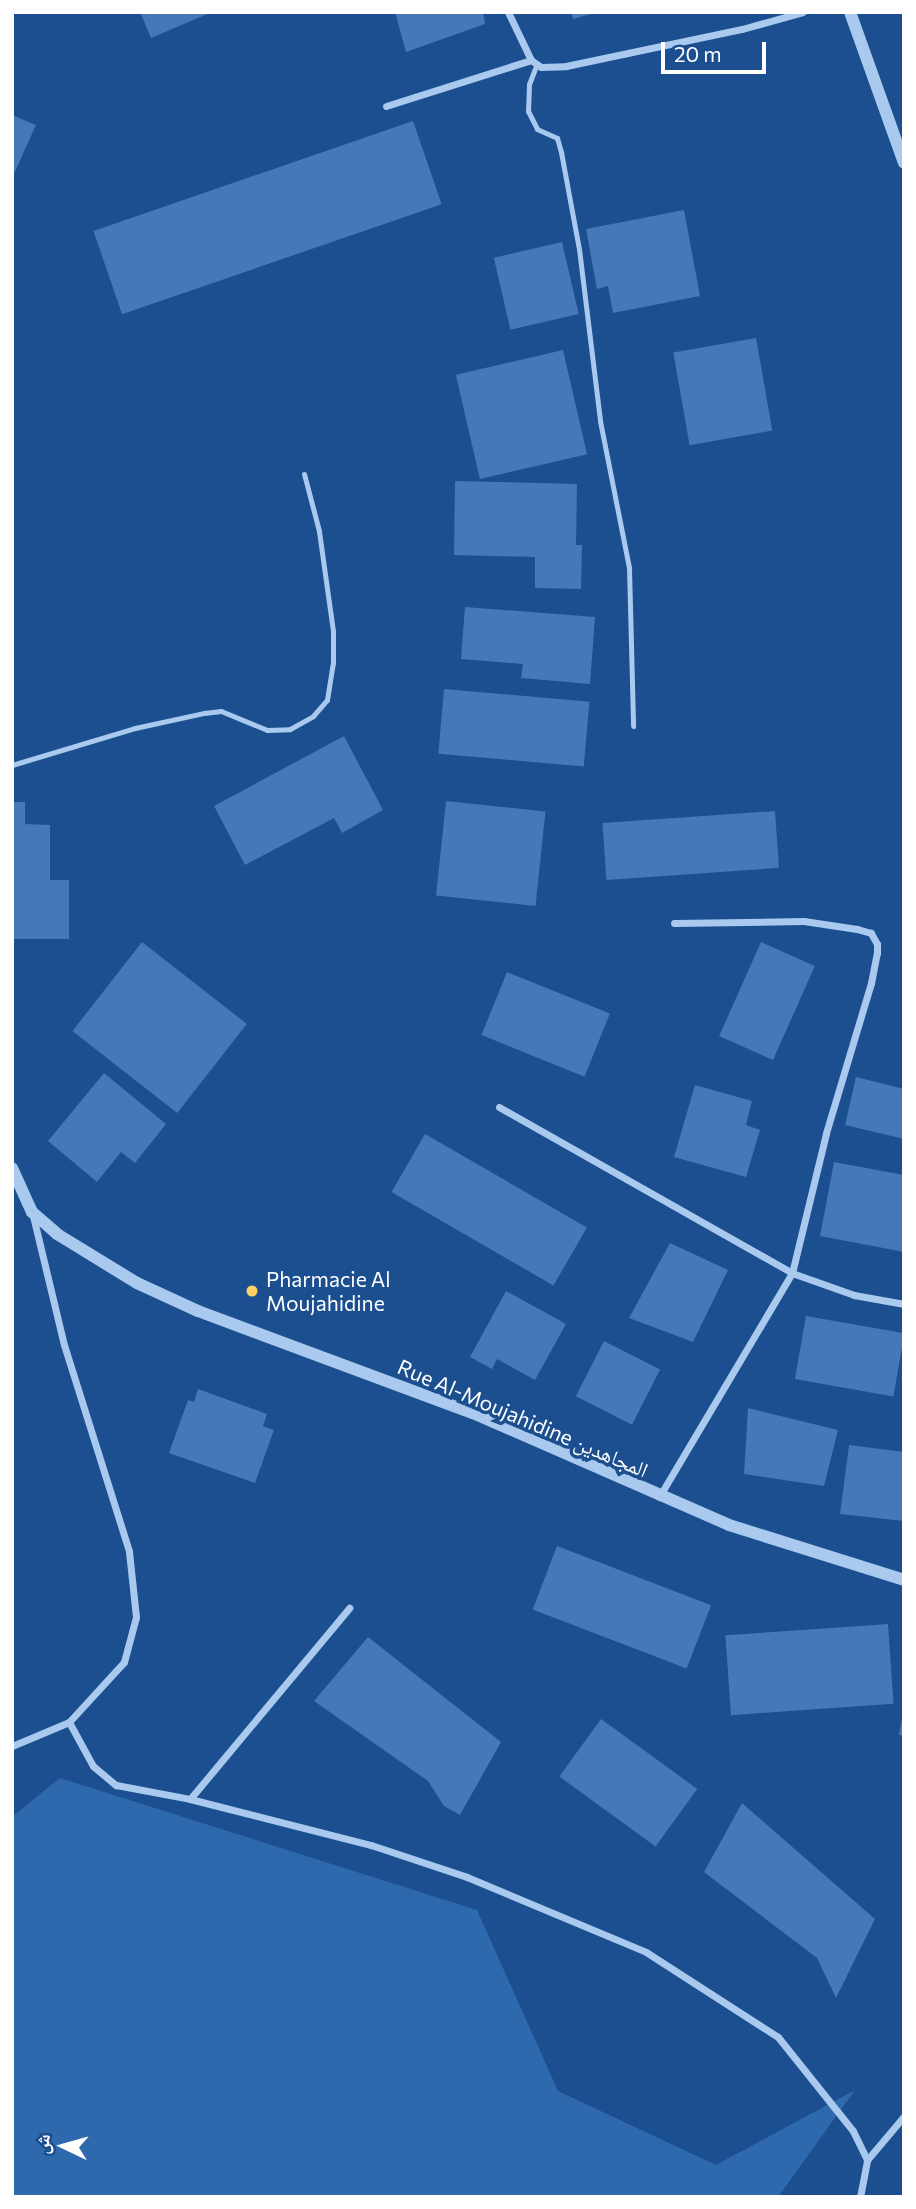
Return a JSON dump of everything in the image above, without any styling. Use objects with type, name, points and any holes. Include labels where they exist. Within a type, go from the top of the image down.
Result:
[{"type":"street","points":[[509,12],[534,63]]},
{"type":"street","points":[[386,106],[534,63],[566,66],[742,29],[803,12]]},
{"type":"street","points":[[850,12],[904,163]]},
{"type":"street","points":[[659,1497],[792,1273],[826,1133],[871,983],[877,944],[871,933],[804,921],[674,923]]},
{"type":"street","points":[[499,1107],[792,1273],[854,1295],[904,1304]]},
{"type":"street","name":"Rue Al-Moujahidine المجاهدين","points":[[12,1168],[32,1212],[57,1234],[136,1283],[198,1311],[473,1413],[659,1497],[729,1525],[904,1580]]},
{"type":"street","points":[[12,1746],[69,1722],[124,1662],[132,1639],[136,1599],[130,1551],[64,1345],[32,1212]]},
{"type":"street","points":[[190,1799],[349,1608]]},
{"type":"street","points":[[69,1722],[93,1766],[116,1785],[190,1799],[371,1845],[455,1873],[646,1952],[778,2037],[853,2131],[867,2160]]},
{"type":"street","points":[[860,2197],[867,2160],[904,2116]]},
{"type":"lane","points":[[534,63],[529,84],[528,111],[537,129],[557,138],[561,152],[579,249],[600,421],[629,568],[633,726]]},
{"type":"lane","points":[[12,765],[135,728],[204,713],[220,711],[267,730],[290,729],[313,716],[327,700],[333,663],[333,631],[319,531],[304,474]]},
{"type":"shaded area","points":[[60,1778],[477,1910],[558,2091],[716,2165],[855,2090],[778,2197],[12,2197],[12,1817]]},
{"type":"building","points":[[140,12],[212,12],[151,38]]},
{"type":"building","points":[[395,12],[483,12],[485,24],[406,52]]},
{"type":"building","points":[[571,12],[595,12],[595,13],[573,19]]},
{"type":"building","points":[[12,115],[36,125],[12,178]]},
{"type":"building","points":[[413,121],[442,204],[122,314],[93,231]]},
{"type":"building","points":[[684,210],[700,296],[613,313],[608,286],[597,289],[586,229]]},
{"type":"building","points":[[562,242],[579,314],[510,330],[494,258]]},
{"type":"building","points":[[756,338],[772,431],[690,445],[673,353]]},
{"type":"building","points":[[563,350],[587,454],[480,479],[456,375]]},
{"type":"building","points":[[455,481],[577,484],[576,545],[582,545],[581,589],[535,588],[535,557],[454,555]]},
{"type":"building","points":[[465,607],[595,617],[590,684],[521,678],[523,664],[461,659]]},
{"type":"building","points":[[444,689],[589,702],[584,766],[438,754]]},
{"type":"building","points":[[344,736],[383,810],[342,833],[334,818],[245,865],[214,806]]},
{"type":"building","points":[[446,801],[545,811],[536,906],[436,895]]},
{"type":"building","points":[[12,802],[25,802],[25,824],[50,825],[50,880],[69,880],[69,939],[12,939]]},
{"type":"building","points":[[775,811],[779,868],[606,880],[602,823]]},
{"type":"building","points":[[142,942],[247,1024],[177,1113],[72,1031]]},
{"type":"building","points":[[761,942],[815,966],[773,1060],[719,1036]]},
{"type":"building","points":[[507,972],[610,1014],[584,1077],[482,1035]]},
{"type":"building","points":[[104,1073],[166,1124],[135,1163],[121,1152],[97,1182],[48,1141]]},
{"type":"building","points":[[856,1077],[904,1089],[904,1139],[845,1125]]},
{"type":"building","points":[[695,1085],[752,1101],[746,1125],[760,1130],[746,1177],[674,1157]]},
{"type":"building","points":[[425,1134],[587,1228],[553,1286],[392,1192]]},
{"type":"building","points":[[834,1162],[904,1175],[904,1252],[820,1236]]},
{"type":"building","points":[[670,1243],[728,1270],[693,1342],[629,1318]]},
{"type":"building","points":[[506,1291],[566,1324],[535,1380],[497,1359],[492,1369],[470,1357]]},
{"type":"building","points":[[806,1316],[904,1333],[893,1396],[795,1379]]},
{"type":"building","points":[[604,1341],[660,1370],[632,1425],[576,1396]]},
{"type":"building","points":[[198,1389],[267,1414],[263,1426],[274,1430],[255,1483],[169,1453],[188,1400],[194,1402]]},
{"type":"building","points":[[748,1408],[838,1430],[824,1486],[744,1474]]},
{"type":"building","points":[[849,1445],[904,1452],[904,1521],[840,1514]]},
{"type":"building","points":[[557,1546],[711,1605],[687,1669],[533,1609]]},
{"type":"building","points":[[888,1624],[894,1704],[731,1715],[725,1635]]},
{"type":"building","points":[[368,1637],[501,1742],[460,1815],[444,1806],[428,1781],[314,1701]]},
{"type":"building","points":[[902,1718],[904,1719],[904,1736],[899,1735]]},
{"type":"building","points":[[601,1719],[697,1789],[656,1846],[559,1776]]},
{"type":"building","points":[[742,1803],[875,1919],[836,1998],[817,1958],[704,1872]]},
{"type":"place","name":"Pharmacie Al Moujahidine","points":[[252,1291]]}]
